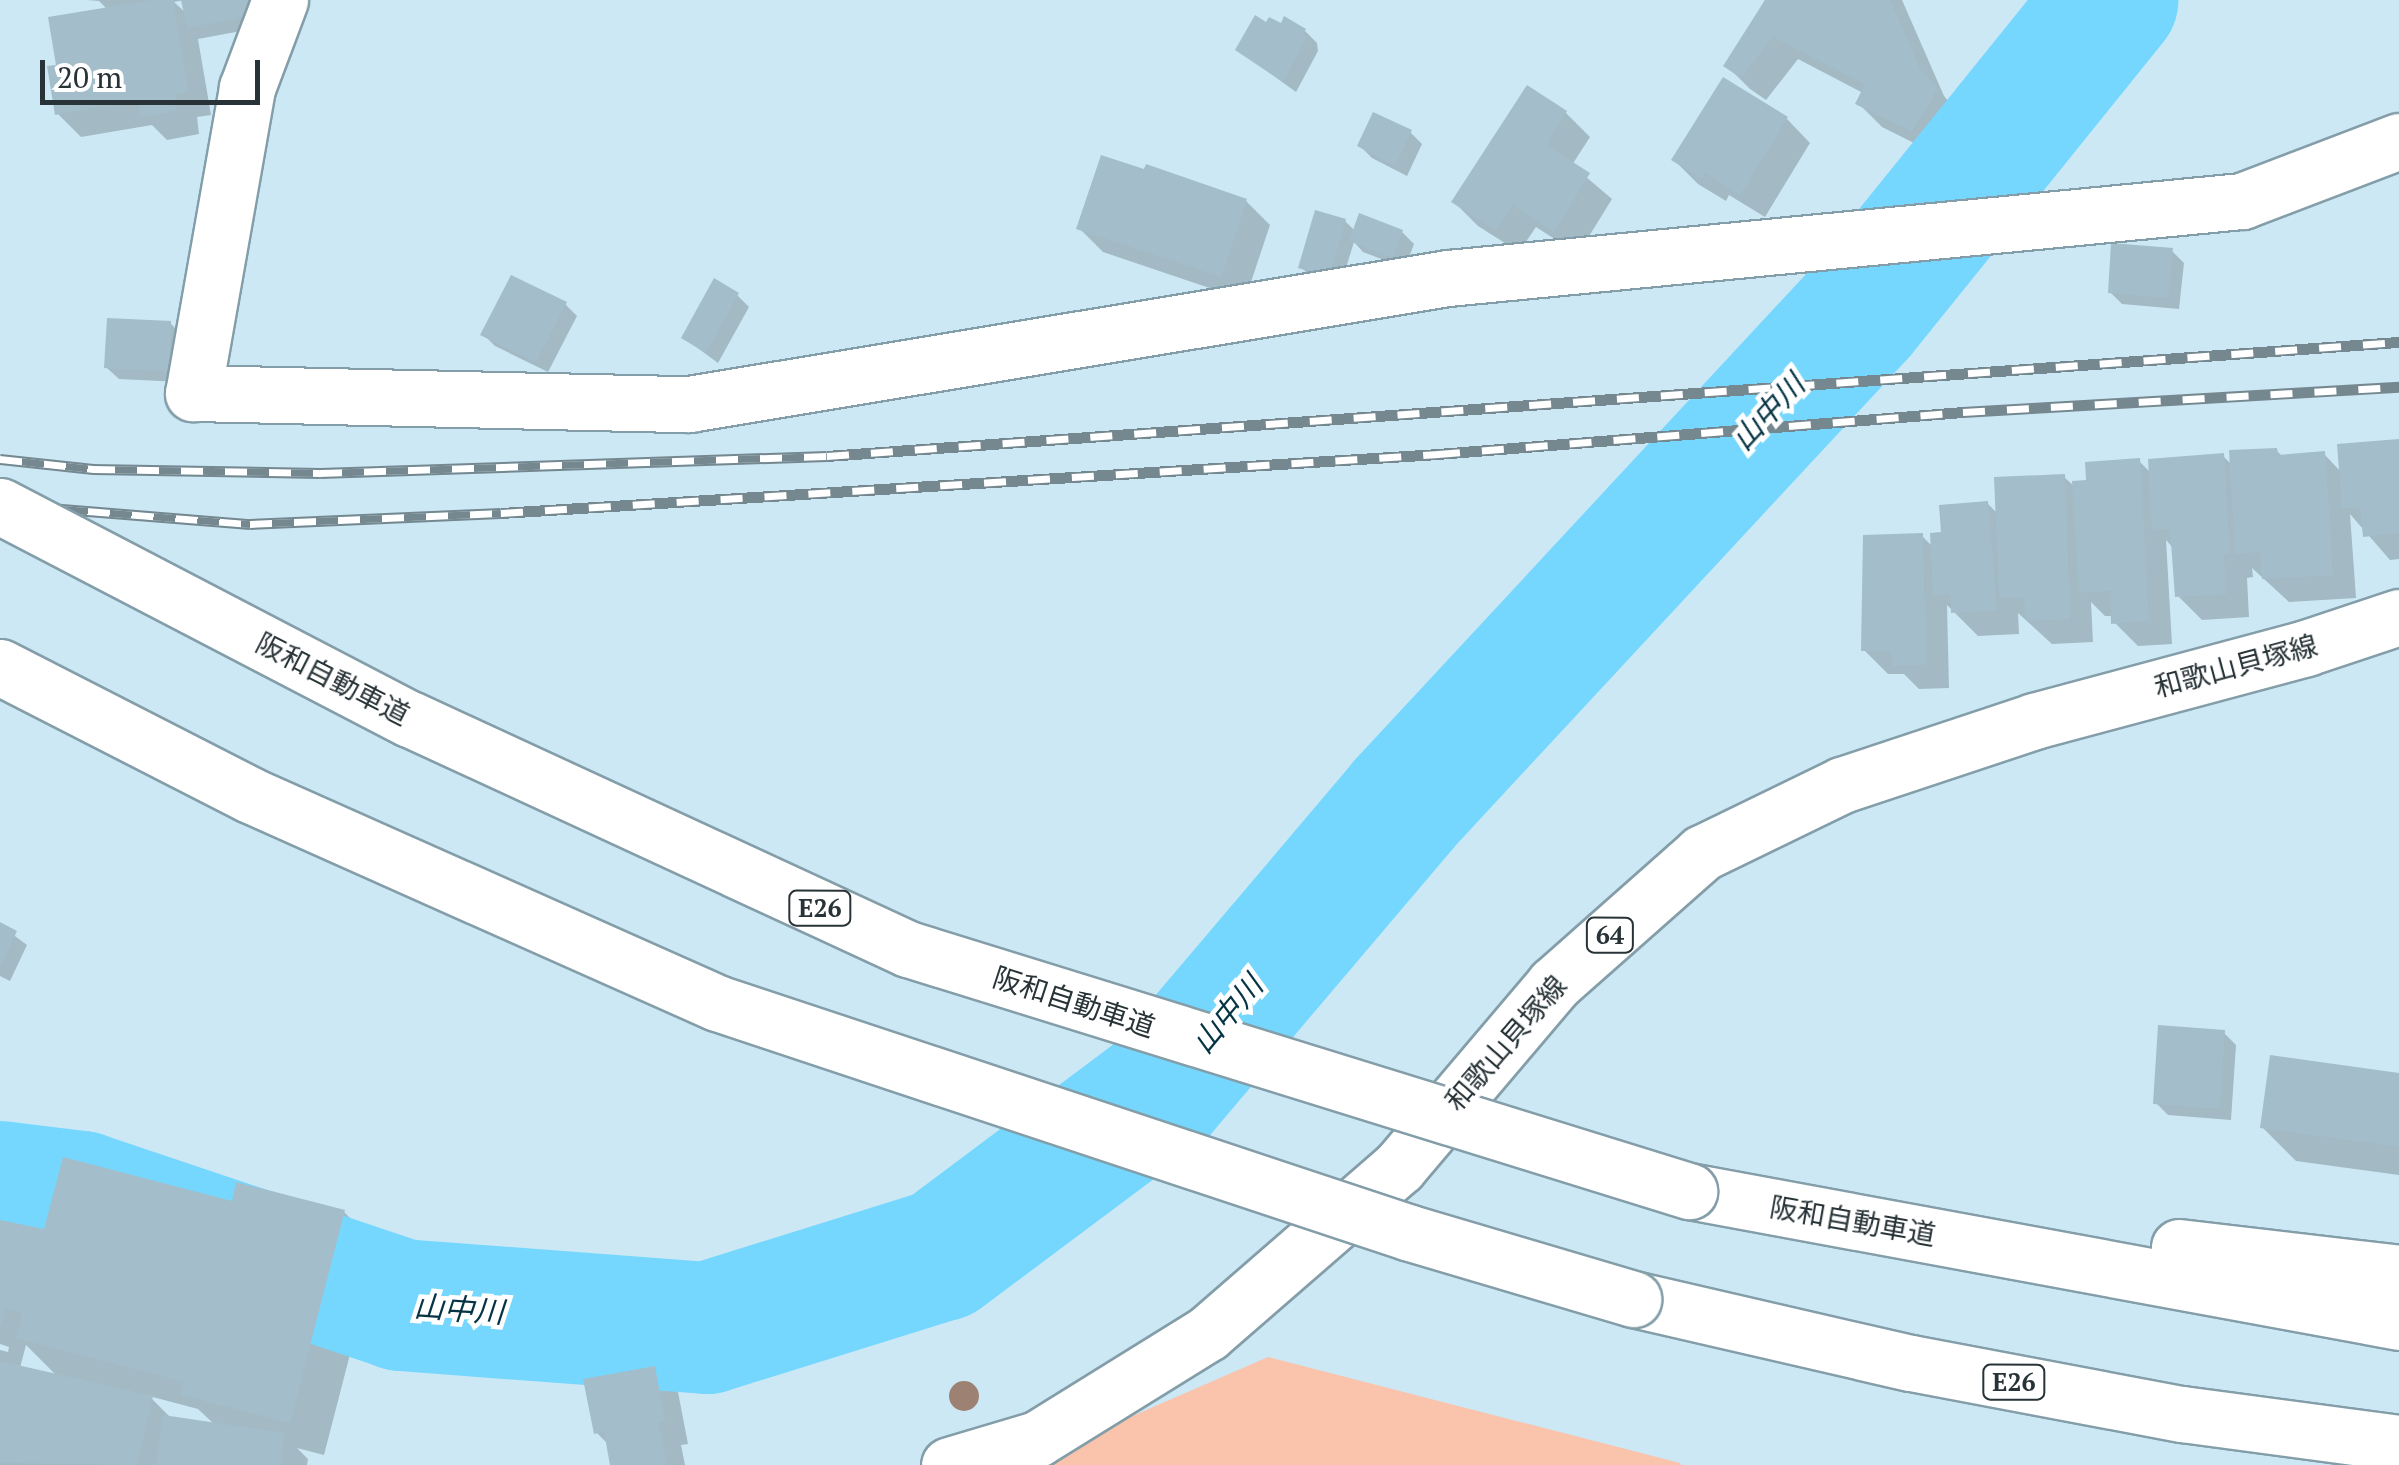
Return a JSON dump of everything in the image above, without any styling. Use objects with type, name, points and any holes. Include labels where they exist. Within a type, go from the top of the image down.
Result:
[{"type":"main road","points":[[280,0],[247,88],[193,393],[690,404],[1448,278],[2242,201],[2399,141]]},
{"type":"main road","name":"阪和自動車道","points":[[0,506],[410,719],[908,949],[1689,1190],[2399,1322]]},
{"type":"main road","name":"和歌山貝塚線","points":[[949,1465],[1037,1439],[1208,1333],[1399,1168],[1554,984],[1702,853],[1842,785],[2034,721],[2306,648],[2399,618]]},
{"type":"main road","name":"E26","points":[[0,668],[250,795],[717,1003],[1410,1233],[1634,1299],[1911,1362],[2182,1414],[2399,1442]]},
{"type":"main road","points":[[1689,1190],[2399,1272]]},
{"type":"main road","points":[[2182,1414],[2399,1458]]},
{"type":"shaded area","points":[[1268,1357],[1680,1463],[1681,1465],[1020,1465]]},
{"type":"building","points":[[173,0],[188,92],[175,94],[177,111],[141,118],[137,100],[55,115],[47,66],[56,65],[48,17]]},
{"type":"building","points":[[181,0],[250,0],[252,16],[187,28]]},
{"type":"building","points":[[1765,0],[1890,0],[1920,69],[1938,89],[1912,131],[1855,104],[1865,84],[1773,37],[1741,78],[1723,66]]},
{"type":"building","points":[[1255,15],[1266,22],[1269,17],[1281,23],[1284,16],[1306,29],[1303,35],[1307,37],[1283,82],[1235,50]]},
{"type":"building","points":[[1723,77],[1788,117],[1740,195],[1705,173],[1702,179],[1671,160]]},
{"type":"building","points":[[1527,85],[1567,111],[1546,145],[1590,173],[1554,232],[1512,205],[1495,230],[1451,202]]},
{"type":"building","points":[[1373,112],[1412,130],[1395,166],[1357,146]]},
{"type":"building","points":[[1101,155],[1144,169],[1146,164],[1247,199],[1221,277],[1076,229]]},
{"type":"building","points":[[1315,210],[1346,219],[1329,277],[1298,268]]},
{"type":"building","points":[[1359,213],[1403,230],[1393,258],[1349,241]]},
{"type":"building","points":[[2111,243],[2173,248],[2168,298],[2108,293]]},
{"type":"building","points":[[511,275],[567,302],[536,362],[480,335]]},
{"type":"building","points":[[714,278],[739,293],[706,353],[681,338]]},
{"type":"building","points":[[107,318],[171,321],[169,371],[104,368]]},
{"type":"building","points":[[2399,439],[2399,533],[2363,537],[2360,507],[2342,509],[2337,444]]},
{"type":"building","points":[[2277,448],[2278,455],[2325,451],[2333,575],[2262,579],[2260,552],[2235,554],[2229,450]]},
{"type":"building","points":[[2224,453],[2230,554],[2224,554],[2226,594],[2175,597],[2170,529],[2152,530],[2148,459]]},
{"type":"building","points":[[2140,458],[2149,621],[2111,624],[2110,591],[2079,593],[2072,481],[2086,480],[2085,462]]},
{"type":"building","points":[[2065,474],[2070,619],[2026,621],[2024,597],[1999,598],[1994,477]]},
{"type":"building","points":[[1988,501],[1997,610],[1951,613],[1951,594],[1933,595],[1930,533],[1941,532],[1939,505]]},
{"type":"building","points":[[1923,533],[1926,665],[1892,666],[1891,651],[1861,651],[1863,535]]},
{"type":"building","points":[[0,922],[17,931],[0,967]]},
{"type":"building","points":[[2158,1025],[2225,1030],[2220,1109],[2153,1104]]},
{"type":"building","points":[[2270,1055],[2399,1073],[2399,1147],[2260,1128]]},
{"type":"building","points":[[63,1157],[232,1201],[236,1182],[345,1210],[290,1423],[181,1395],[184,1382],[16,1338],[22,1313],[6,1309],[0,1327],[0,1220],[44,1229]]},
{"type":"building","points":[[0,1361],[153,1396],[137,1465],[0,1463]]},
{"type":"building","points":[[655,1366],[665,1421],[658,1422],[667,1465],[610,1465],[604,1432],[594,1434],[583,1379]]},
{"type":"building","points":[[163,1415],[285,1433],[280,1465],[156,1465]]},
{"type":"waterway","name":"山中川","points":[[0,1187],[81,1197],[401,1305],[707,1328],[942,1255],[1160,1092],[1404,804],[1860,313],[2113,0]]},
{"type":"railway","points":[[0,459],[93,469],[320,473],[827,456],[2399,342]]},
{"type":"railway","points":[[0,504],[250,524],[501,513],[1438,454],[1963,412],[2399,387]]}]
